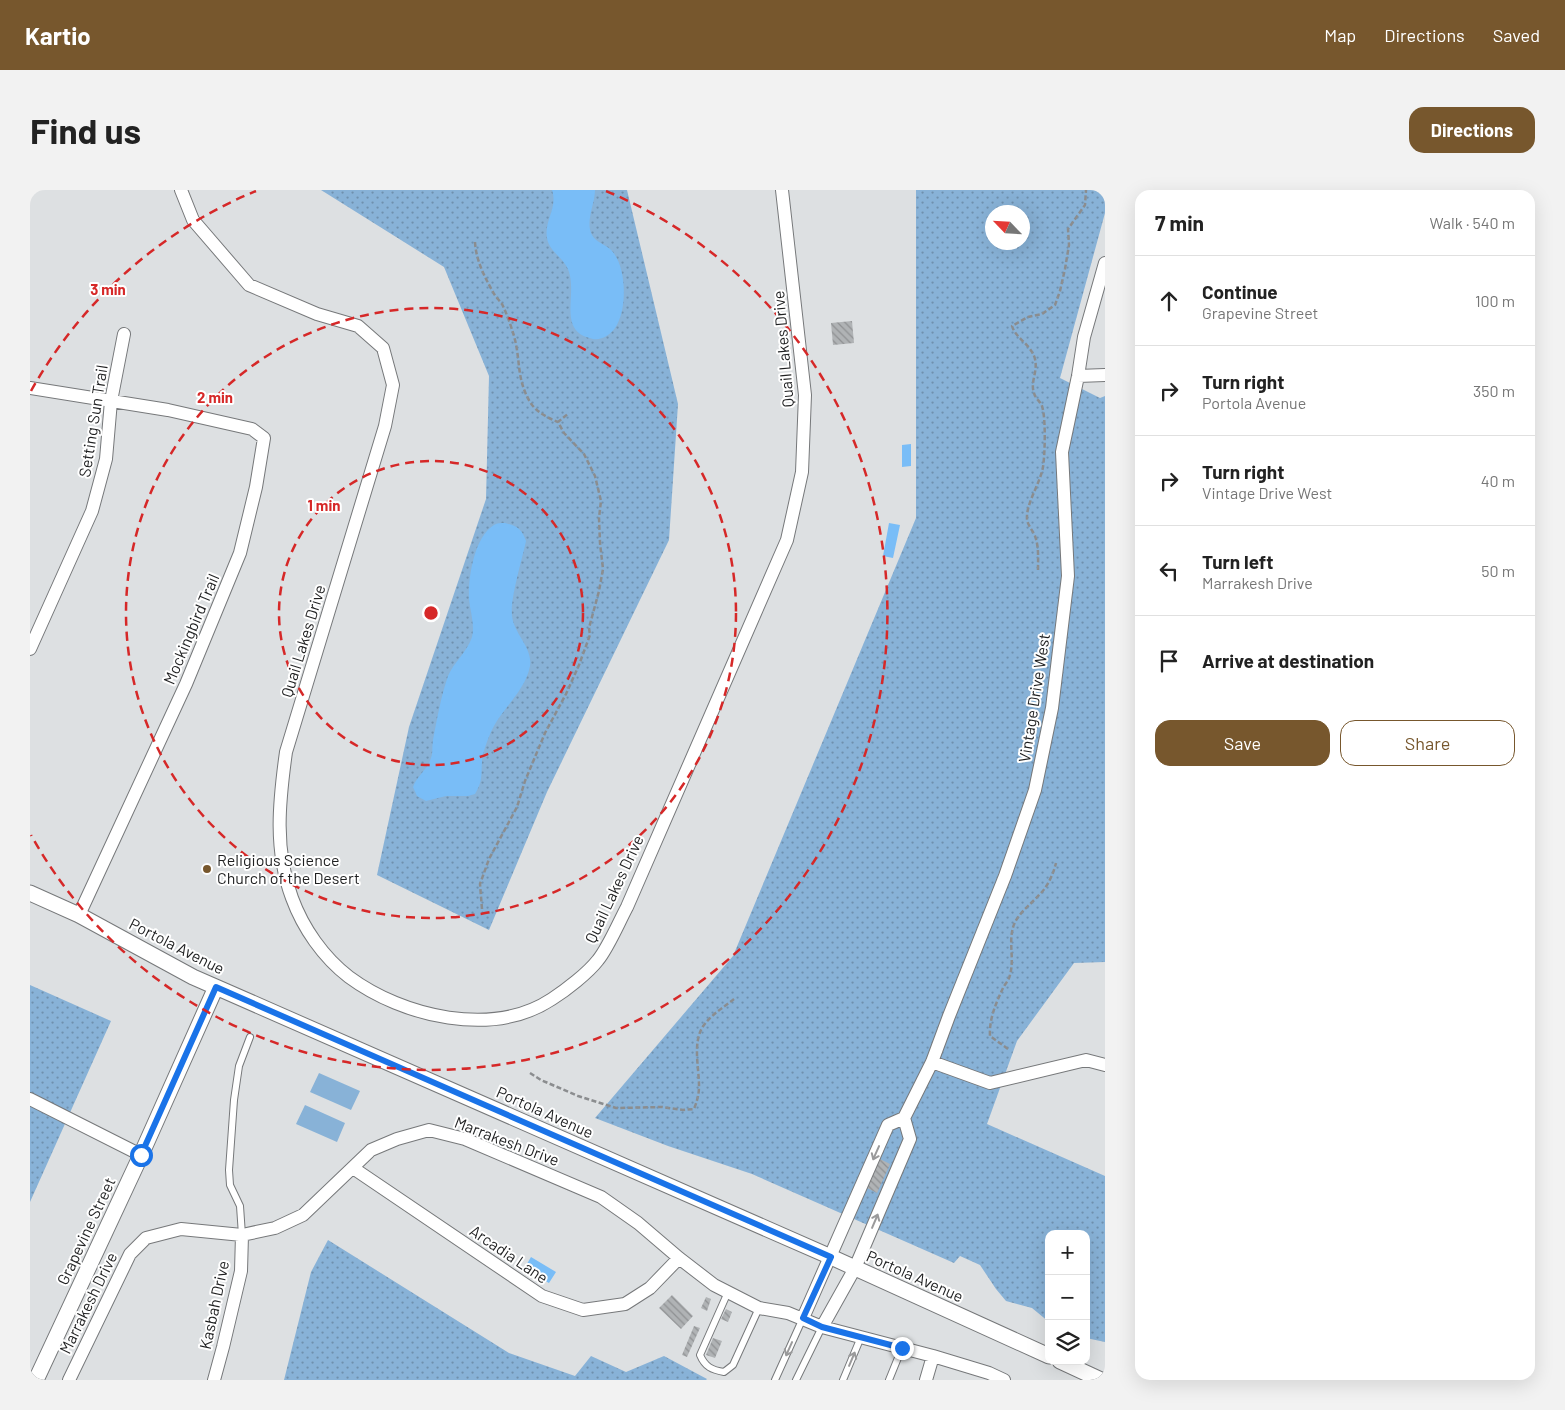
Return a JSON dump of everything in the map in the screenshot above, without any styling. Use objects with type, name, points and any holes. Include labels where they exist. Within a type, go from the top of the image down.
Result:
[{"type":"street","name":"Quail Lakes Drive","points":[[180,190],[193,220],[249,285],[317,314],[358,326],[383,348],[393,385],[385,426],[286,752],[280,796],[279,838],[284,870],[292,898],[304,924],[320,948],[335,964],[355,981],[379,995],[424,1012],[444,1018],[462,1020],[487,1020],[529,1011],[551,1000],[569,987],[598,960],[627,907],[787,540],[802,472],[805,395],[782,190]]},
{"type":"street","name":"Vintage Drive West","points":[[803,1318],[888,1125],[904,1118],[932,1062],[1005,876],[1035,790],[1052,708],[1068,576],[1062,452],[1084,337],[1105,263]]},
{"type":"street","name":"Setting Sun Trail","points":[[30,649],[92,511],[106,459],[111,401],[124,334]]},
{"type":"street","points":[[1078,376],[1105,375]]},
{"type":"street","points":[[30,388],[111,401]]},
{"type":"street","name":"Mockingbird Trail","points":[[79,915],[186,684],[240,553],[264,438],[252,429],[168,410],[111,401]]},
{"type":"street","name":"Portola Avenue","points":[[30,894],[79,915],[193,977],[831,1257],[1045,1354]]},
{"type":"street","name":"Grapevine Street","points":[[36,1380],[141,1155],[216,987]]},
{"type":"street","points":[[932,1062],[990,1084],[1086,1060],[1105,1065]]},
{"type":"street","points":[[30,1099],[141,1155]]},
{"type":"street","points":[[822,1327],[855,1268],[910,1138],[904,1118]]},
{"type":"street","name":"Marrakesh Drive","points":[[69,1380],[130,1254],[146,1238],[181,1229],[242,1235],[275,1228],[303,1215],[371,1150],[397,1139],[429,1130],[465,1139],[601,1197],[638,1223],[714,1285],[759,1308],[788,1313],[822,1327],[933,1356],[989,1373],[1002,1380]]},
{"type":"street","name":"Arcadia Lane","points":[[353,1168],[542,1296],[583,1310],[625,1304],[650,1288],[679,1258]]},
{"type":"street","name":"Kasbah Drive","points":[[214,1380],[241,1271],[242,1235]]},
{"type":"street","points":[[926,1380],[933,1356]]},
{"type":"street","points":[[1069,1365],[1101,1380]]},
{"type":"lane","points":[[242,1235],[240,1206],[230,1185],[229,1170],[234,1100],[240,1066],[250,1037]]},
{"type":"lane","points":[[728,1292],[700,1355],[704,1364],[714,1371],[724,1372],[733,1365],[759,1308]]},
{"type":"lane","points":[[775,1380],[803,1318]]},
{"type":"lane","points":[[796,1380],[822,1327]]},
{"type":"lane","points":[[842,1380],[861,1337]]},
{"type":"lane","points":[[889,1380],[902,1348]]},
{"type":"path","points":[[1038,570],[1038,550],[1035,535],[1027,519],[1031,500],[1039,482],[1043,466],[1044,425],[1042,406],[1034,393],[1033,380],[1037,370],[1035,358],[1028,344],[1015,334],[1012,326],[1028,317],[1042,314],[1055,305],[1066,269],[1069,246],[1068,229],[1085,205],[1086,190]]},
{"type":"path","points":[[474,242],[480,266],[502,304],[514,336],[518,355],[518,372],[524,390],[532,405],[546,417],[558,422],[564,434],[584,454],[595,476],[601,501],[600,535],[603,569],[600,591],[588,628],[590,635],[579,665],[545,733],[525,781],[518,807],[488,859],[480,884],[482,908]]},
{"type":"path","points":[[558,422],[568,413]]},
{"type":"path","points":[[1008,1049],[990,1036],[990,1025],[1010,977],[1012,964],[1010,938],[1016,922],[1026,906],[1039,896],[1054,871],[1056,863]]},
{"type":"path","points":[[530,1073],[541,1080],[578,1096],[616,1108],[662,1107],[683,1110],[694,1109],[698,1098],[697,1055],[701,1030],[717,1011],[734,999]]},
{"type":"shaded area","points":[[321,190],[627,190],[678,404],[669,540],[547,792],[489,930],[377,875],[409,727],[486,499],[489,376],[444,267]]},
{"type":"shaded area","points":[[552,190],[595,190],[590,230],[596,239],[616,256],[620,265],[624,287],[624,299],[619,320],[613,330],[602,338],[593,339],[582,335],[575,329],[572,321],[569,272],[548,243],[547,238],[547,226],[553,203]]},
{"type":"shaded area","points":[[916,190],[1105,190],[1105,213],[1060,378],[1100,398],[1105,396],[1105,962],[1074,963],[1017,1041],[987,1124],[1105,1176],[1105,1342],[1090,1339],[1090,1230],[1045,1230],[1045,1319],[1032,1308],[1006,1301],[980,1265],[960,1256],[954,1263],[752,1174],[668,1146],[595,1118],[733,956],[916,518]]},
{"type":"shaded area","points":[[911,444],[911,466],[902,467],[902,445]]},
{"type":"shaded area","points":[[505,523],[519,529],[526,541],[514,590],[512,616],[513,623],[529,653],[530,666],[523,684],[495,724],[485,746],[480,782],[475,794],[468,796],[446,796],[426,801],[417,796],[413,787],[432,756],[433,740],[448,676],[472,637],[473,623],[469,590],[471,570],[477,548],[487,531],[495,524]]},
{"type":"shaded area","points":[[889,523],[900,525],[893,558],[883,556]]},
{"type":"shaded area","points":[[30,985],[111,1021],[30,1202]]},
{"type":"shaded area","points":[[319,1073],[360,1091],[351,1110],[310,1092]]},
{"type":"shaded area","points":[[305,1105],[345,1123],[337,1142],[296,1124]]},
{"type":"shaded area","points":[[328,1240],[509,1353],[575,1376],[591,1356],[626,1372],[664,1356],[707,1379],[284,1380],[311,1272]]},
{"type":"shaded area","points":[[531,1257],[556,1272],[549,1283],[524,1269]]},
{"type":"building","points":[[852,321],[854,343],[833,345],[831,323]]},
{"type":"building","points":[[878,1158],[890,1164],[877,1193],[865,1187]]},
{"type":"building","points":[[672,1295],[693,1316],[681,1329],[659,1308]]},
{"type":"building","points":[[706,1297],[711,1299],[707,1311],[701,1308]]},
{"type":"building","points":[[726,1309],[732,1312],[728,1322],[721,1319]]},
{"type":"building","points":[[694,1326],[700,1328],[687,1357],[682,1355]]},
{"type":"building","points":[[713,1338],[722,1341],[715,1358],[706,1355]]},
{"type":"place","name":"Religious Science Church of the Desert","points":[[207,869]]},
{"type":"route","points":[[141,1155],[216,987],[831,1257],[803,1318],[822,1327],[902,1348]]}]
